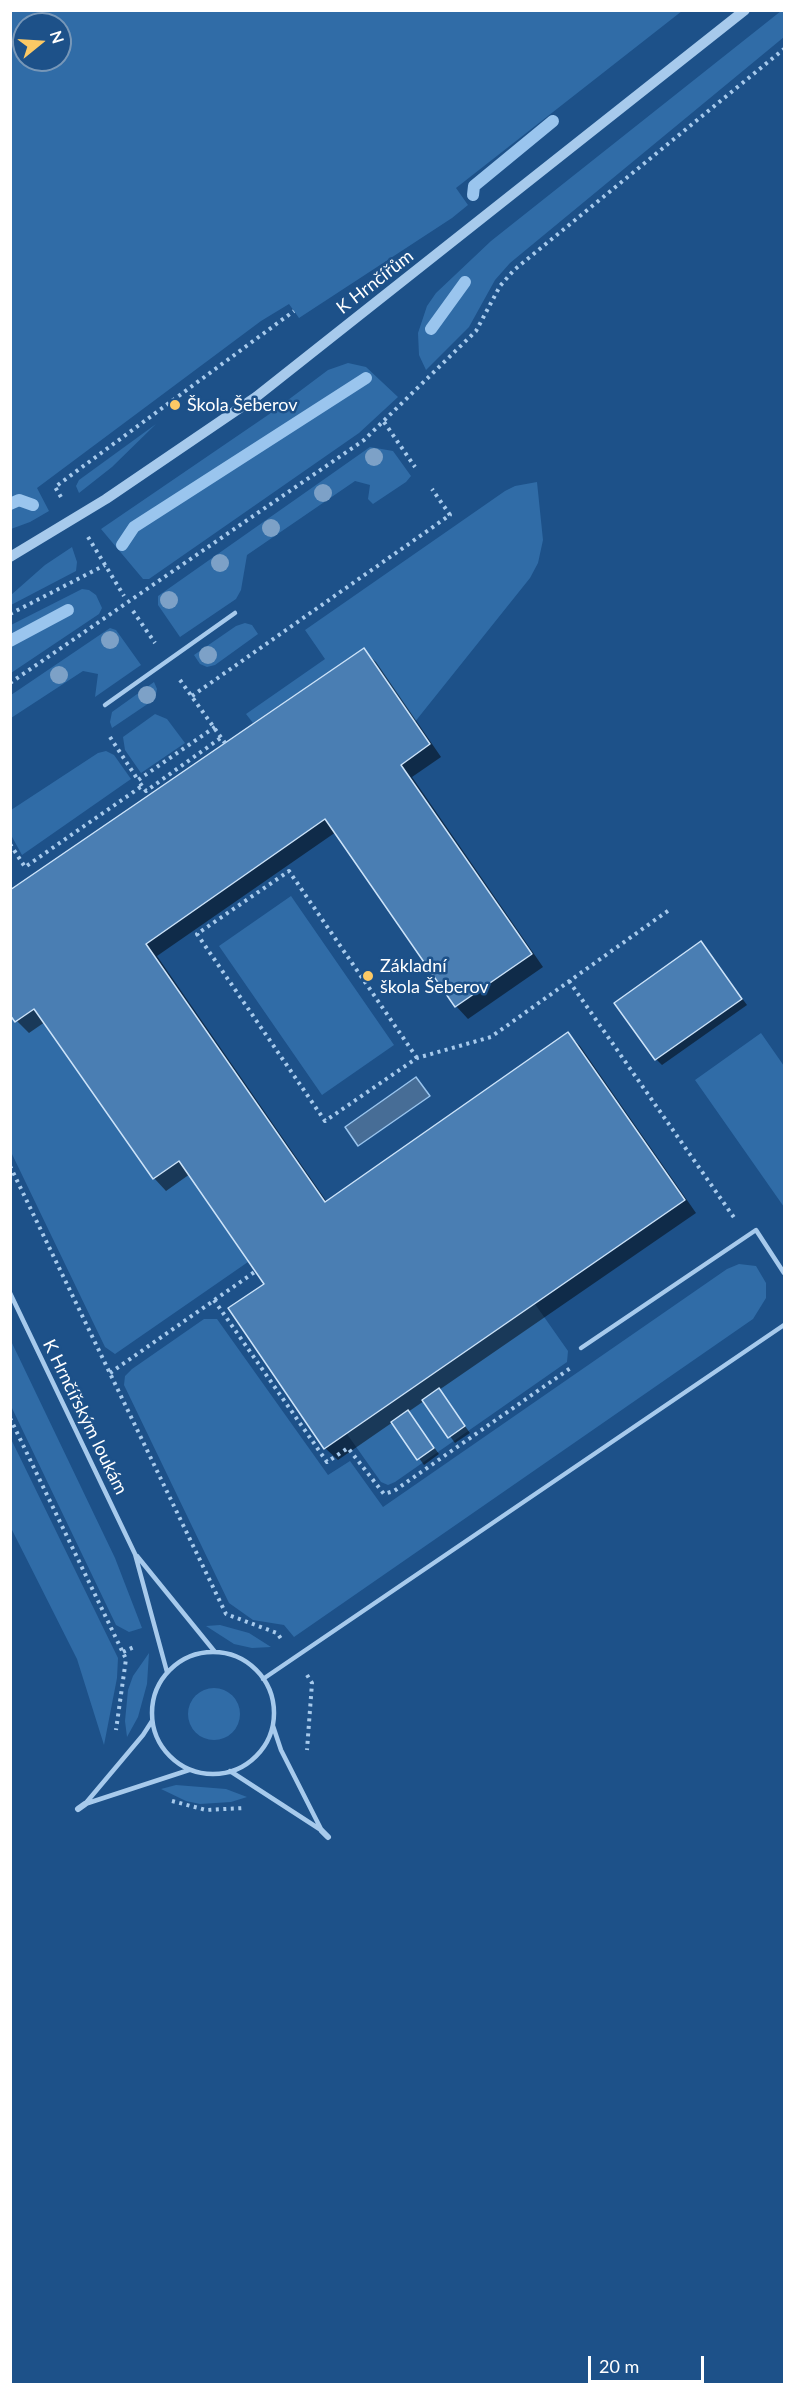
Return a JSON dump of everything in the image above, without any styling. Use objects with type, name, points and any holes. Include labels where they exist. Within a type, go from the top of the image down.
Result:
[{"type":"street","name":"K Hrnčířům","points":[[10,557],[106,499],[256,397],[745,10]]},
{"type":"street","points":[[78,1809],[85,1804]]},
{"type":"street","points":[[322,1831],[328,1837]]},
{"type":"lane","points":[[105,705],[235,613]]},
{"type":"lane","points":[[581,1348],[756,1230],[784,1273]]},
{"type":"lane","name":"K Hrnčířským loukám","points":[[10,1293],[135,1554],[167,1672]]},
{"type":"lane","points":[[263,1679],[784,1325]]},
{"type":"lane","name":"K Hrnčířským loukám","points":[[135,1554],[215,1652]]},
{"type":"lane","points":[[189,1770],[171,1758],[158,1741],[152,1721],[153,1699],[167,1672],[184,1659],[204,1652],[237,1656],[254,1667],[263,1679],[274,1705],[273,1726],[280,1750],[322,1831]]},
{"type":"lane","points":[[85,1804],[143,1736],[152,1721]]},
{"type":"lane","points":[[85,1804],[189,1770],[222,1774],[242,1767],[259,1754],[273,1726]]},
{"type":"lane","points":[[230,1771],[322,1831]]},
{"type":"path","points":[[10,683],[354,446],[384,422],[476,331],[500,286],[514,270],[784,49]]},
{"type":"path","points":[[65,502],[55,487],[294,311]]},
{"type":"path","points":[[384,422],[415,467]]},
{"type":"path","points":[[192,696],[450,515],[432,489]]},
{"type":"path","points":[[88,537],[124,596]]},
{"type":"path","points":[[10,614],[105,565]]},
{"type":"path","points":[[134,611],[161,651]]},
{"type":"path","points":[[179,678],[225,742]]},
{"type":"path","points":[[138,780],[215,727]]},
{"type":"path","points":[[110,737],[146,791],[222,737]]},
{"type":"path","points":[[10,844],[25,867],[142,786]]},
{"type":"path","points":[[417,1058],[289,871],[197,934],[325,1121],[417,1058],[491,1037],[669,910]]},
{"type":"path","points":[[569,981],[736,1220],[756,1230]]},
{"type":"path","points":[[10,1166],[226,1614],[277,1633],[284,1642]]},
{"type":"path","points":[[110,1373],[256,1271]]},
{"type":"path","points":[[214,1300],[327,1462],[348,1448],[384,1494],[394,1491],[573,1367],[581,1348]]},
{"type":"path","points":[[10,1419],[126,1659],[115,1739]]},
{"type":"path","points":[[306,1674],[312,1683],[307,1758]]},
{"type":"path","points":[[165,1801],[206,1810],[249,1808]]},
{"type":"shaded area","points":[[11,10],[682,11],[456,188],[468,205],[452,218],[299,318],[289,304],[261,321],[37,488],[49,511],[30,522],[11,529]]},
{"type":"shaded area","points":[[781,11],[784,11],[784,37],[510,263],[495,280],[469,327],[426,370],[419,355],[418,333],[427,306],[436,293],[491,241]]},
{"type":"shaded area","points":[[348,363],[366,367],[398,397],[359,433],[149,579],[143,579],[101,529],[268,415],[328,370]]},
{"type":"shaded area","points":[[156,424],[112,467],[79,493],[76,486],[79,480]]},
{"type":"shaded area","points":[[370,447],[393,451],[411,476],[406,482],[373,504],[368,499],[370,485],[355,481],[247,555],[241,590],[236,599],[180,637],[158,605],[158,596]]},
{"type":"shaded area","points":[[537,482],[543,540],[538,563],[530,578],[414,723],[364,648],[253,723],[246,714],[325,659],[305,630],[505,491],[515,486]]},
{"type":"shaded area","points":[[72,547],[77,562],[76,571],[11,605],[11,595],[45,565]]},
{"type":"shaded area","points":[[82,589],[89,590],[96,595],[102,608],[99,614],[11,673],[11,625]]},
{"type":"shaded area","points":[[245,623],[252,625],[258,634],[215,665],[207,667],[200,664],[194,655],[236,626]]},
{"type":"shaded area","points":[[110,628],[116,630],[141,665],[95,697],[98,674],[83,671],[11,718],[11,695]]},
{"type":"shaded area","points":[[154,682],[157,689],[155,699],[112,728],[110,722],[112,712]]},
{"type":"shaded area","points":[[155,714],[167,719],[185,743],[141,773],[125,750],[123,737]]},
{"type":"shaded area","points":[[106,751],[114,755],[131,779],[22,855],[11,835],[11,810],[98,753]]},
{"type":"shaded area","points":[[291,896],[394,1045],[322,1095],[219,946]]},
{"type":"shaded area","points":[[34,1009],[153,1179],[179,1161],[248,1262],[115,1354],[105,1347],[11,1152],[11,1015],[16,1022]]},
{"type":"shaded area","points":[[761,1033],[784,1066],[784,1207],[695,1080]]},
{"type":"shaded area","points":[[416,1077],[430,1096],[358,1146],[345,1127]]},
{"type":"shaded area","points":[[739,1264],[756,1266],[766,1283],[766,1298],[753,1319],[294,1637],[284,1625],[253,1620],[229,1603],[124,1385],[125,1376],[132,1369],[204,1319],[217,1319],[328,1475],[350,1461],[383,1507],[727,1269]]},
{"type":"shaded area","points":[[535,1304],[568,1351],[567,1362],[395,1482],[388,1485],[381,1482],[347,1434]]},
{"type":"shaded area","points":[[11,1341],[115,1558],[142,1628],[129,1632],[116,1625],[11,1406]]},
{"type":"shaded area","points":[[10,1437],[118,1658],[117,1678],[104,1745],[77,1659],[11,1528]]},
{"type":"shaded area","points":[[220,1625],[249,1633],[271,1647],[252,1648],[234,1644],[206,1626]]},
{"type":"shaded area","points":[[149,1653],[147,1684],[138,1717],[127,1737],[125,1721],[128,1690],[133,1676]]},
{"type":"shaded area","points":[[214,1688],[224,1690],[232,1696],[238,1704],[240,1714],[238,1724],[232,1732],[224,1738],[214,1740],[204,1738],[196,1732],[190,1724],[188,1714],[190,1704],[196,1696],[204,1690]]},
{"type":"shaded area","points":[[176,1785],[226,1789],[247,1797],[231,1802],[200,1804],[186,1801],[161,1789]]},
{"type":"building","name":"Základní škola Šeberov","points":[[364,648],[430,744],[401,765],[532,954],[455,1007],[325,819],[146,944],[325,1202],[568,1032],[685,1200],[324,1449],[228,1308],[264,1284],[179,1161],[153,1179],[34,1009],[15,1022],[10,1015],[10,890]]},
{"type":"building","points":[[701,941],[742,999],[655,1060],[614,1003]]},
{"type":"building","points":[[439,1388],[465,1426],[448,1438],[422,1400]]},
{"type":"building","points":[[408,1410],[434,1448],[417,1460],[391,1422]]},
{"type":"waterway","points":[[473,195],[474,186],[553,121]]},
{"type":"waterway","points":[[431,329],[465,282]]},
{"type":"waterway","points":[[122,545],[134,527],[366,378]]},
{"type":"waterway","points":[[10,504],[19,500],[33,505]]},
{"type":"waterway","points":[[10,641],[68,610]]},
{"type":"place","name":"Škola Šeberov","points":[[175,405]]},
{"type":"place","name":"Základní škola Šeberov","points":[[368,976]]}]
